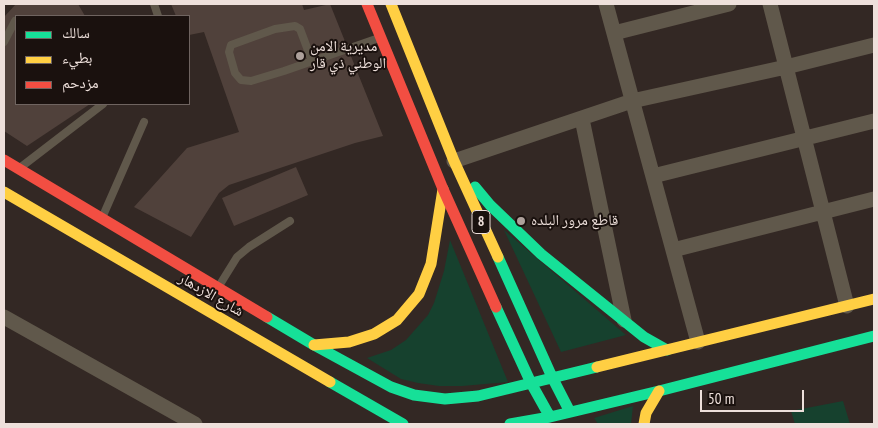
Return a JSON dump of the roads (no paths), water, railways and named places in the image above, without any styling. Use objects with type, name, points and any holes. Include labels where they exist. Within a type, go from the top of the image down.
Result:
[{"type":"main road","name":"8","points":[[368,4],[443,189],[531,383],[550,417]]},
{"type":"main road","name":"8","points":[[391,4],[454,161],[552,377],[570,412]]},
{"type":"main road","name":"شارع الازدهار","points":[[4,160],[9,183],[403,424]]},
{"type":"main road","points":[[454,161],[490,205],[541,254],[624,322],[644,337],[667,350]]},
{"type":"main road","name":"شارع الازدهار","points":[[9,183],[101,220],[314,345],[391,387],[414,395],[462,399],[874,299]]},
{"type":"main road","points":[[314,345],[349,342],[374,334],[397,320],[419,294],[432,264],[443,189]]},
{"type":"main road","points":[[510,424],[550,417],[659,391],[874,336]]},
{"type":"main road","points":[[644,424],[646,413],[659,391]]},
{"type":"street","points":[[606,4],[698,342]]},
{"type":"street","points":[[614,33],[730,4]]},
{"type":"street","points":[[770,4],[846,306]]},
{"type":"street","points":[[454,161],[632,101],[786,67],[874,45]]},
{"type":"street","points":[[582,119],[624,322]]},
{"type":"street","points":[[653,176],[874,121]]},
{"type":"street","points":[[673,250],[874,199]]},
{"type":"street","points":[[4,318],[195,424]]},
{"type":"lane","points":[[4,42],[15,21]]},
{"type":"lane","points":[[312,61],[300,30],[295,26],[275,29],[231,45],[229,52],[235,73],[241,80],[251,81],[312,61],[381,37]]},
{"type":"lane","points":[[9,183],[102,105]]},
{"type":"lane","points":[[101,220],[144,122]]},
{"type":"lane","points":[[218,288],[237,257],[249,247],[290,221]]},
{"type":"place","name":"مديرية الامن الوطني ذي قار","points":[[300,56]]},
{"type":"place","name":"قاطع مرور البلده","points":[[521,221]]}]
